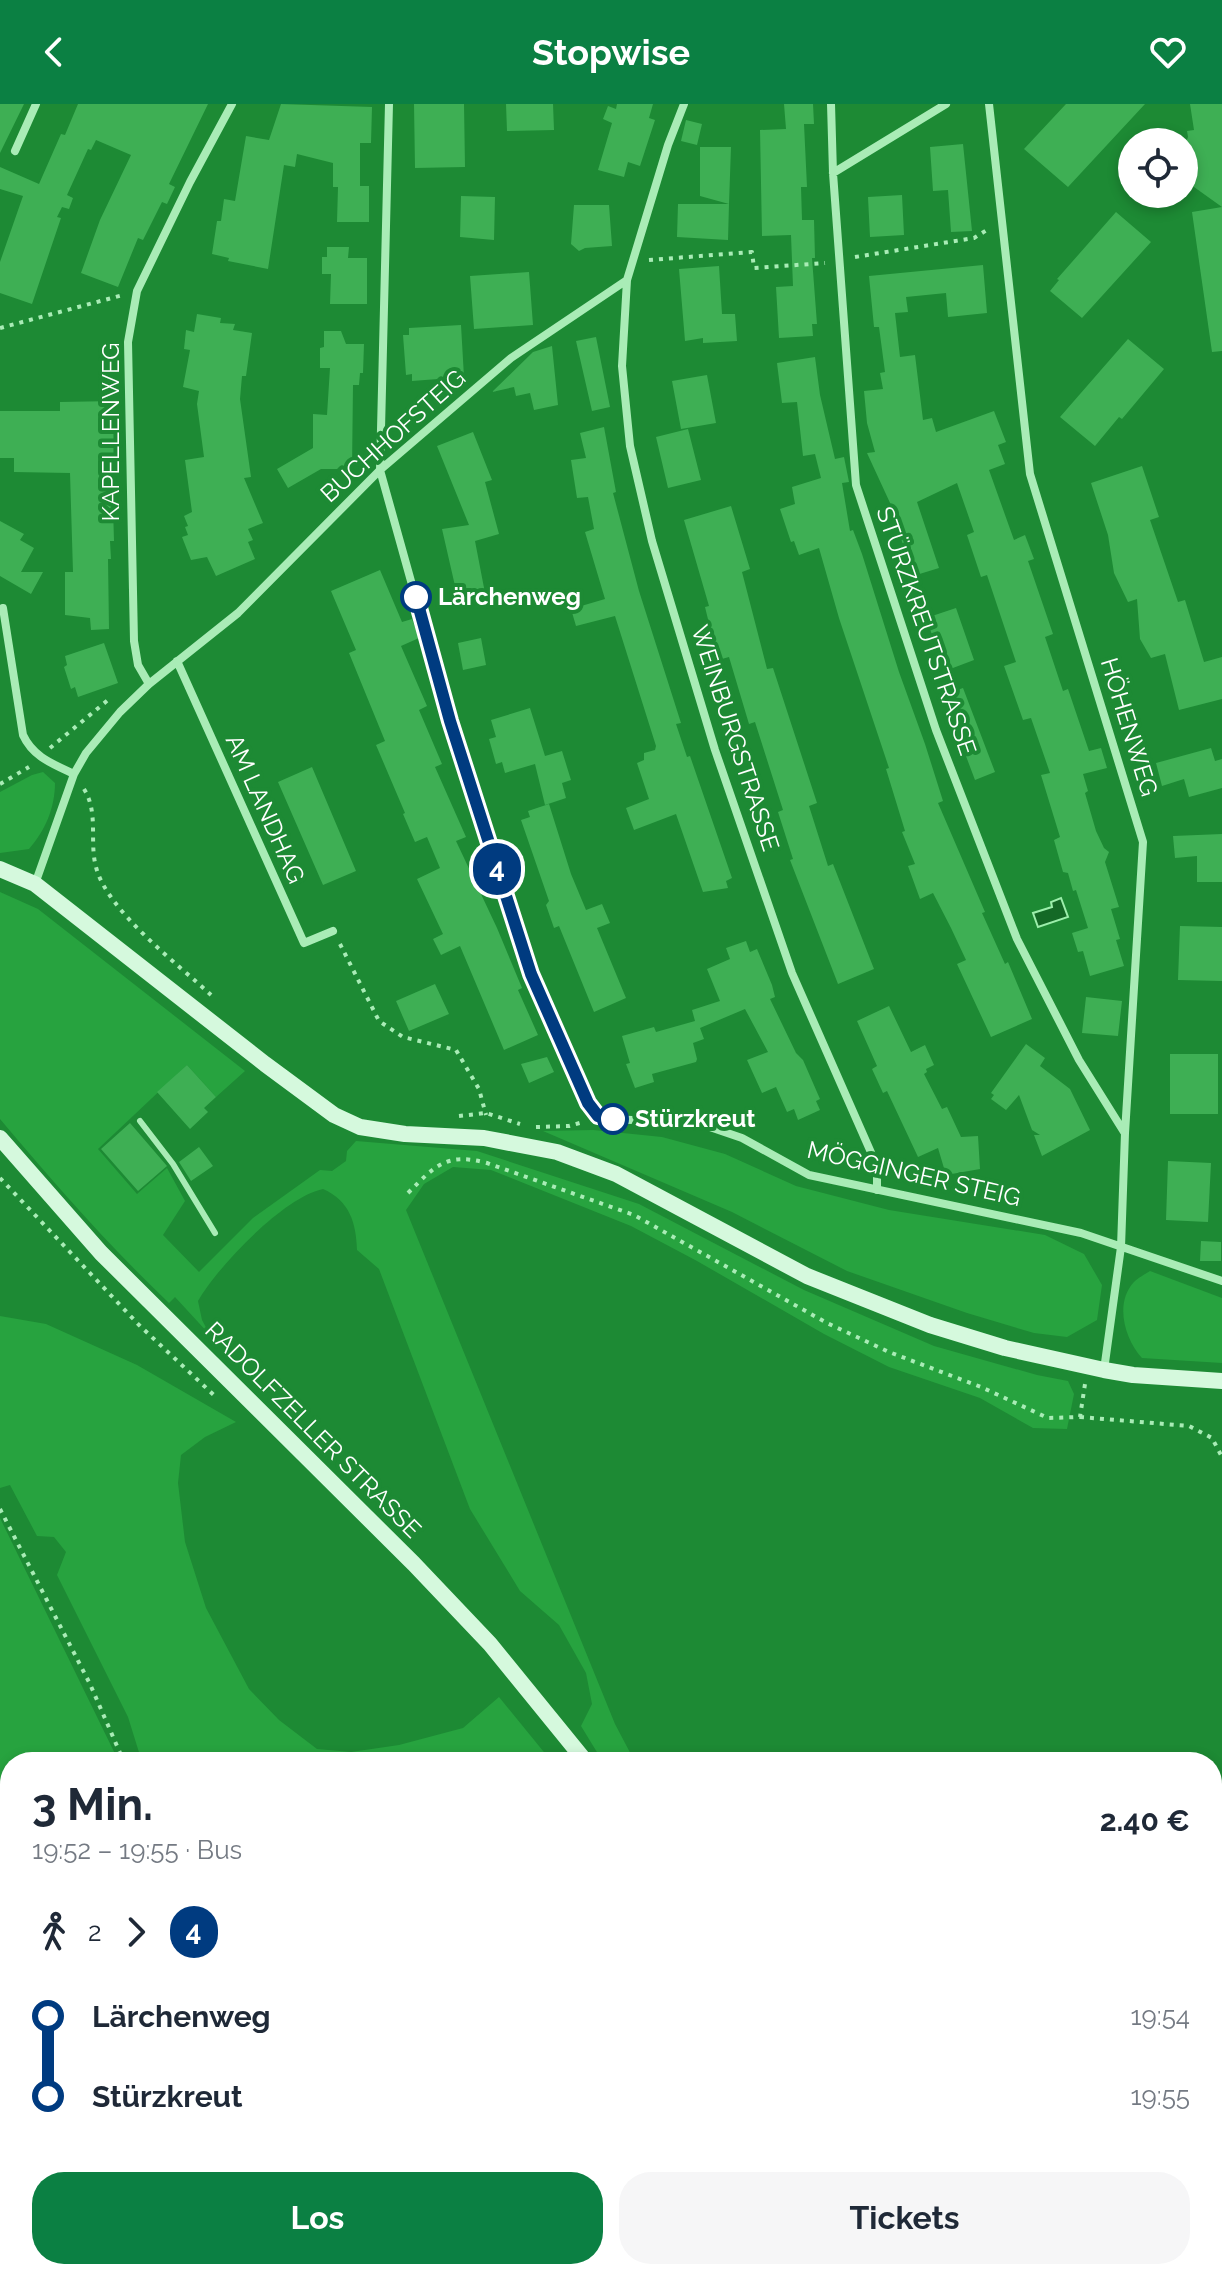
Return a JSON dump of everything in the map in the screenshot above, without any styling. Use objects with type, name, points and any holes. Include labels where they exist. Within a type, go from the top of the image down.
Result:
[{"type":"street","points":[[15,151],[36,104]]},
{"type":"street","name":"KAPELLENWEG","points":[[149,684],[142,673],[134,641],[128,342],[137,291],[232,104]]},
{"type":"street","points":[[389,104],[380,470],[450,721],[531,974],[588,1103],[598,1116]]},
{"type":"street","points":[[627,280],[668,145],[684,104]]},
{"type":"street","name":"STÜRZKREUTSTRASSE","points":[[831,104],[833,173],[856,485],[931,715],[1017,939],[1079,1060],[1125,1133]]},
{"type":"street","points":[[833,173],[946,104]]},
{"type":"street","name":"HÖHENWEG","points":[[989,104],[1030,474],[1143,842],[1121,1247],[1096,1368]]},
{"type":"street","name":"BUCHHOFSTEIG","points":[[35,884],[73,778],[86,753],[120,712],[149,684],[238,613],[380,470],[511,358],[627,280]]},
{"type":"street","name":"WEINBURGSTRASSE","points":[[627,280],[622,366],[630,446],[652,541],[715,750],[792,973],[877,1166],[877,1190]]},
{"type":"street","points":[[3,608],[23,735],[39,757],[73,778]]},
{"type":"street","name":"AM LANDHAG","points":[[177,661],[304,943],[333,931]]},
{"type":"street","points":[[0,869],[35,884],[334,1115],[360,1127],[405,1134],[484,1138],[557,1152],[616,1174],[807,1276],[930,1325],[1096,1368],[1133,1375],[1222,1381]]},
{"type":"street","name":"MÖGGINGER STEIG","points":[[598,1116],[698,1123],[742,1138],[809,1175],[1081,1233],[1222,1281]]},
{"type":"street","name":"RADOLFZELLER STRASSE","points":[[0,1138],[101,1253],[414,1564],[490,1644],[578,1752]]},
{"type":"lane","points":[[140,1121],[173,1164],[215,1233]]},
{"type":"path","points":[[634,261],[752,252],[754,268],[839,260],[974,238],[1002,220]]},
{"type":"path","points":[[0,328],[137,291]]},
{"type":"path","points":[[0,784],[31,766],[142,673]]},
{"type":"path","points":[[73,778],[91,800],[97,871],[116,906],[217,1000]]},
{"type":"path","points":[[333,931],[379,1021],[403,1037],[456,1050],[479,1089],[486,1113],[484,1138]]},
{"type":"path","points":[[458,1117],[486,1113],[530,1127],[569,1126],[598,1116]]},
{"type":"path","points":[[408,1193],[438,1164],[471,1158],[487,1163],[634,1215],[827,1323],[1048,1418],[1080,1417],[1189,1426],[1212,1438],[1222,1457]]},
{"type":"path","points":[[0,1178],[139,1325],[225,1405]]},
{"type":"path","points":[[1080,1417],[1096,1368]]},
{"type":"path","points":[[0,1509],[90,1684],[120,1752]]},
{"type":"shaded area","points":[[43,772],[55,783],[51,810],[40,835],[29,849],[0,853],[0,792]]},
{"type":"shaded area","points":[[0,892],[38,909],[245,1071],[216,1097],[187,1065],[98,1149],[137,1194],[167,1168],[185,1201],[163,1235],[199,1272],[253,1218],[320,1170],[332,1171],[346,1161],[347,1151],[356,1141],[477,1151],[639,1204],[804,1290],[934,1346],[1068,1381],[1074,1394],[1067,1429],[1033,1428],[980,1398],[889,1367],[631,1226],[491,1170],[453,1167],[424,1184],[406,1210],[615,1724],[630,1752],[597,1752],[581,1726],[592,1704],[586,1673],[559,1625],[520,1591],[470,1509],[379,1269],[357,1250],[353,1222],[340,1200],[323,1189],[307,1195],[272,1219],[236,1252],[198,1301],[202,1320],[210,1335],[175,1297],[169,1303],[124,1259],[0,1119]]},
{"type":"shaded area","points":[[1061,898],[1068,917],[1038,927],[1033,913],[1052,907],[1051,902]]},
{"type":"shaded area","points":[[593,1130],[662,1137],[725,1154],[796,1186],[889,1210],[1045,1235],[1084,1254],[1102,1285],[1097,1320],[1067,1337],[1034,1333],[967,1313],[847,1271],[732,1212],[543,1131]]},
{"type":"shaded area","points":[[1150,1271],[1222,1298],[1222,1363],[1142,1358],[1127,1332],[1124,1300],[1134,1282]]},
{"type":"shaded area","points":[[0,1316],[46,1324],[137,1365],[236,1422],[205,1437],[181,1455],[178,1483],[185,1542],[206,1608],[249,1689],[279,1720],[317,1749],[351,1752],[139,1752],[128,1717],[57,1575],[66,1552],[54,1537],[37,1536],[10,1485],[0,1488]]},
{"type":"shaded area","points":[[0,1518],[114,1752],[0,1752]]},
{"type":"shaded area","points":[[499,1697],[544,1752],[351,1752],[399,1745],[463,1728]]},
{"type":"building","points":[[0,104],[24,104],[0,153]]},
{"type":"building","points":[[78,104],[208,104],[169,184],[175,187],[167,204],[162,202],[143,240],[138,238],[118,287],[81,273],[100,220],[131,155],[96,140],[91,150],[88,149],[67,195],[73,198],[69,209],[62,207],[57,217],[61,218],[32,304],[0,293],[0,262],[23,196],[0,189],[0,167],[39,184]]},
{"type":"building","points":[[281,104],[372,107],[371,143],[360,143],[360,186],[369,186],[369,222],[337,222],[338,187],[333,187],[333,163],[297,154],[295,167],[284,165],[268,269],[228,261],[229,258],[212,254],[224,199],[235,201],[246,136],[269,140]]},
{"type":"building","points":[[414,104],[464,104],[465,167],[415,168]]},
{"type":"building","points":[[506,104],[553,104],[554,130],[507,131]]},
{"type":"building","points":[[617,104],[653,104],[649,118],[655,120],[640,166],[628,162],[624,177],[598,170],[612,123],[603,119],[608,106],[616,109]]},
{"type":"building","points":[[784,104],[813,104],[814,124],[804,124],[807,187],[801,187],[802,220],[814,220],[815,258],[812,258],[817,324],[812,324],[813,336],[779,338],[776,287],[793,286],[791,235],[762,236],[760,130],[786,129]]},
{"type":"building","points":[[1066,104],[1145,104],[1123,128],[1118,128],[1118,133],[1068,187],[1024,149]]},
{"type":"building","points":[[1190,104],[1222,104],[1222,207],[1198,190],[1198,128],[1194,128]]},
{"type":"building","points":[[686,120],[702,124],[697,145],[681,141]]},
{"type":"building","points":[[963,144],[972,231],[951,232],[948,190],[933,191],[930,147]]},
{"type":"building","points":[[700,147],[731,147],[729,204],[700,196]]},
{"type":"building","points":[[902,195],[904,235],[870,237],[868,197]]},
{"type":"building","points":[[461,196],[495,197],[494,240],[460,237]]},
{"type":"building","points":[[678,204],[729,204],[728,240],[677,237]]},
{"type":"building","points":[[574,205],[609,205],[612,246],[579,251],[571,244]]},
{"type":"building","points":[[1222,207],[1222,351],[1212,352],[1192,212]]},
{"type":"building","points":[[1116,212],[1151,242],[1082,318],[1050,291]]},
{"type":"building","points":[[327,247],[349,247],[348,258],[367,258],[367,304],[330,304],[331,274],[322,274],[322,257],[327,257]]},
{"type":"building","points":[[983,265],[987,313],[948,317],[946,293],[906,297],[908,312],[895,313],[900,357],[915,355],[923,420],[932,418],[936,432],[994,411],[1006,442],[998,445],[1005,464],[989,470],[1014,540],[1025,535],[1034,559],[1028,561],[1053,634],[1045,637],[1063,691],[1068,689],[1089,751],[1101,748],[1107,768],[1083,774],[1088,791],[1085,793],[1096,831],[1109,852],[1105,862],[1119,907],[1111,909],[1124,966],[1090,976],[1083,951],[1078,952],[1072,933],[1088,928],[1076,890],[1073,891],[1068,873],[1063,872],[1054,840],[1060,837],[1041,775],[1050,773],[1031,718],[1023,720],[1004,666],[1016,662],[987,575],[981,577],[967,535],[974,532],[957,483],[917,502],[939,568],[913,576],[899,532],[903,531],[867,453],[875,452],[867,423],[864,391],[883,389],[880,373],[885,372],[879,327],[874,327],[869,276]]},
{"type":"building","points":[[719,266],[722,314],[735,314],[737,341],[703,343],[703,338],[685,341],[679,269]]},
{"type":"building","points":[[529,272],[533,325],[474,329],[470,276]]},
{"type":"building","points":[[197,314],[221,318],[220,323],[235,324],[233,330],[252,333],[240,399],[251,477],[244,478],[263,523],[248,529],[253,540],[248,542],[255,559],[216,576],[207,557],[191,560],[182,537],[188,535],[184,516],[192,512],[185,460],[204,457],[197,404],[199,391],[183,387],[190,350],[184,349],[186,330],[194,332]]},
{"type":"building","points":[[461,325],[464,377],[412,381],[412,374],[406,375],[403,335],[409,335],[409,328]]},
{"type":"building","points":[[324,331],[341,331],[346,344],[364,344],[363,373],[360,373],[359,385],[353,385],[352,469],[321,469],[288,488],[277,469],[313,448],[313,414],[327,415],[330,368],[320,368]]},
{"type":"building","points":[[596,337],[610,407],[592,411],[576,341]]},
{"type":"building","points":[[1128,339],[1164,369],[1095,446],[1060,417]]},
{"type":"building","points":[[552,346],[558,405],[534,410],[530,393],[516,396],[514,387],[492,392],[533,352]]},
{"type":"building","points":[[815,357],[820,395],[835,459],[844,457],[849,482],[842,483],[850,531],[853,530],[862,554],[925,744],[943,801],[938,803],[985,912],[982,913],[1005,964],[1008,962],[1032,1019],[991,1037],[957,964],[966,960],[951,928],[933,893],[920,899],[908,866],[915,864],[902,832],[905,831],[886,769],[889,768],[819,548],[799,555],[794,541],[791,542],[780,509],[795,504],[792,487],[821,478],[815,454],[803,456],[797,402],[782,403],[777,363]]},
{"type":"building","points":[[707,375],[716,423],[681,429],[672,381]]},
{"type":"building","points":[[115,401],[116,472],[112,472],[114,541],[110,541],[111,559],[108,559],[109,629],[91,630],[90,618],[65,615],[65,572],[73,572],[70,473],[14,472],[14,458],[0,458],[0,411],[60,411],[60,402]]},
{"type":"building","points":[[604,427],[616,492],[613,493],[639,591],[681,723],[676,724],[732,878],[726,881],[728,888],[703,892],[676,814],[634,830],[626,808],[649,799],[637,763],[644,760],[644,753],[655,750],[656,746],[615,616],[576,626],[571,609],[605,599],[585,532],[594,529],[588,497],[577,498],[571,460],[586,458],[580,433]]},
{"type":"building","points":[[688,429],[701,480],[668,488],[656,437]]},
{"type":"building","points":[[473,432],[492,480],[485,482],[499,534],[475,541],[485,593],[458,599],[442,529],[469,525],[437,446]]},
{"type":"building","points":[[1142,466],[1159,517],[1150,520],[1178,602],[1185,600],[1204,662],[1222,657],[1222,699],[1179,710],[1165,654],[1151,658],[1140,639],[1137,599],[1128,602],[1114,573],[1108,535],[1091,483]]},
{"type":"building","points":[[731,506],[750,569],[742,572],[767,669],[773,668],[817,803],[809,806],[828,866],[833,864],[874,969],[838,984],[790,860],[793,859],[778,812],[783,810],[755,722],[749,724],[729,657],[718,660],[705,607],[709,606],[684,520]]},
{"type":"building","points":[[0,521],[24,534],[20,540],[34,548],[21,572],[43,572],[31,594],[0,576]]},
{"type":"building","points":[[380,570],[402,622],[412,619],[419,638],[401,646],[427,706],[419,710],[442,764],[435,767],[466,837],[456,841],[497,928],[522,988],[518,990],[538,1035],[504,1050],[460,946],[441,955],[433,939],[443,934],[417,879],[440,868],[427,837],[415,842],[403,814],[376,745],[385,741],[349,653],[356,650],[331,591]]},
{"type":"building","points":[[956,608],[974,660],[945,671],[926,618]]},
{"type":"building","points":[[481,638],[486,665],[463,670],[458,643]]},
{"type":"building","points":[[104,643],[118,683],[78,697],[75,687],[71,689],[64,667],[67,665],[65,656]]},
{"type":"building","points":[[963,688],[995,772],[975,780],[943,695]]},
{"type":"building","points":[[530,708],[545,756],[562,751],[571,780],[562,783],[566,798],[545,805],[535,764],[505,773],[502,762],[496,764],[489,739],[496,737],[491,720]]},
{"type":"building","points":[[1211,748],[1215,761],[1222,759],[1222,788],[1189,797],[1184,779],[1162,786],[1156,763]]},
{"type":"building","points":[[312,767],[356,871],[323,885],[278,782]]},
{"type":"building","points":[[549,804],[586,910],[602,904],[610,923],[597,928],[626,998],[594,1012],[559,926],[554,928],[546,905],[549,901],[521,820],[530,817],[528,811]]},
{"type":"building","points":[[1222,834],[1222,882],[1197,882],[1197,856],[1175,858],[1173,836]]},
{"type":"building","points":[[1180,926],[1222,927],[1222,981],[1178,980]]},
{"type":"building","points":[[746,941],[750,952],[757,949],[772,985],[775,997],[770,999],[820,1099],[816,1101],[820,1110],[798,1120],[794,1109],[787,1112],[776,1087],[762,1093],[747,1060],[768,1052],[745,1009],[700,1028],[704,1039],[693,1043],[696,1062],[652,1074],[654,1082],[635,1088],[626,1064],[630,1063],[622,1036],[654,1027],[656,1032],[695,1021],[692,1010],[720,1001],[707,969],[730,959],[726,948]]},
{"type":"building","points":[[435,984],[449,1014],[409,1031],[396,1001]]},
{"type":"building","points":[[1086,997],[1122,1001],[1118,1036],[1082,1033]]},
{"type":"building","points":[[889,1006],[911,1052],[925,1045],[934,1065],[924,1074],[942,1109],[947,1107],[961,1137],[978,1136],[980,1169],[946,1175],[938,1148],[918,1157],[887,1091],[883,1093],[872,1069],[877,1066],[857,1021]]},
{"type":"building","points":[[1026,1044],[1045,1058],[1040,1066],[1070,1089],[1090,1130],[1042,1156],[1034,1135],[1040,1135],[1032,1130],[1019,1095],[1006,1110],[991,1099],[994,1095],[991,1093]]},
{"type":"building","points":[[1170,1054],[1218,1054],[1218,1114],[1170,1114]]},
{"type":"building","points":[[547,1057],[554,1072],[529,1083],[521,1064]]},
{"type":"building","points":[[187,1065],[216,1097],[204,1108],[208,1112],[190,1129],[157,1092]]},
{"type":"building","points":[[130,1123],[167,1166],[138,1191],[101,1149]]},
{"type":"building","points":[[199,1147],[213,1166],[191,1181],[179,1162]]},
{"type":"building","points":[[1168,1161],[1211,1163],[1208,1222],[1166,1220]]},
{"type":"building","points":[[1201,1241],[1221,1242],[1221,1261],[1200,1261]]},
{"type":"bus line","name":"4","points":[[416,597],[450,721],[531,974],[588,1103],[598,1116],[613,1119]]},
{"type":"place","name":"Lärchenweg","points":[[416,597]]},
{"type":"place","name":"Stürzkreut","points":[[613,1119]]}]
